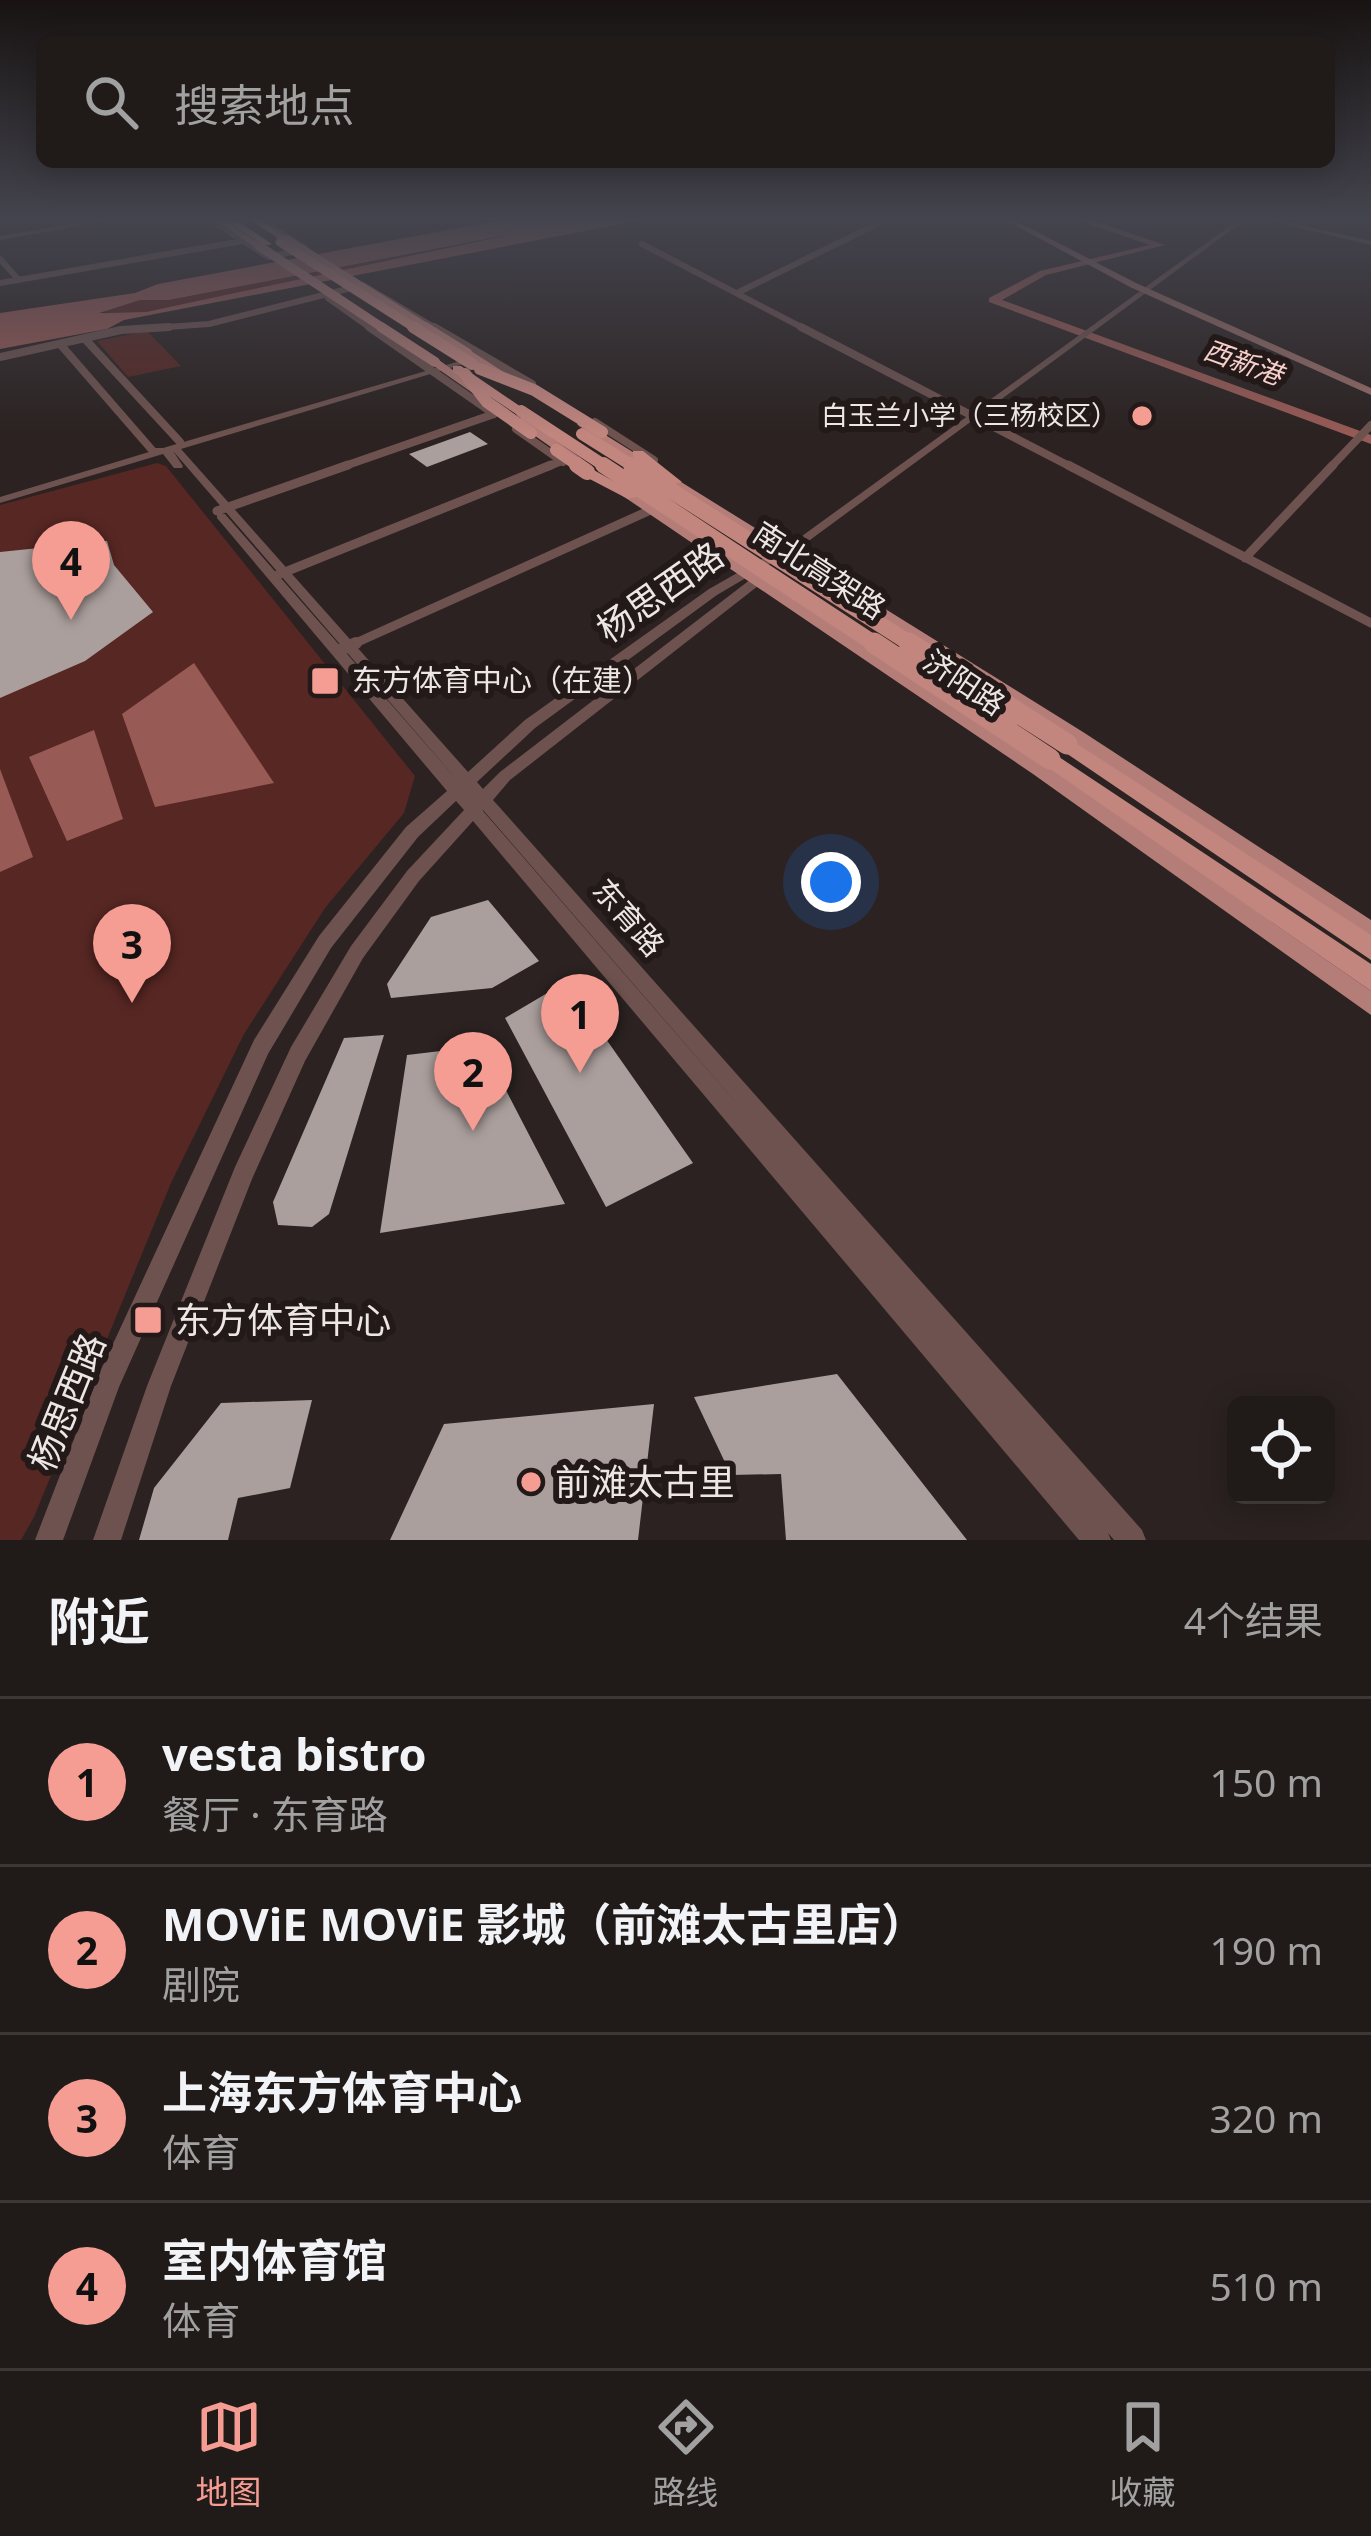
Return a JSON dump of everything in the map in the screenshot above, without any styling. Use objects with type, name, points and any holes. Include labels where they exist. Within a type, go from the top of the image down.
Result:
[{"type":"highway","name":"南北高架路","points":[[352,292],[472,363],[1371,980]]},
{"type":"highway","name":"南北高架路","points":[[359,292],[1067,744],[1371,949]]},
{"type":"highway","points":[[472,363],[534,391],[675,482]]},
{"type":"highway","points":[[472,363],[487,402],[587,472],[632,496]]},
{"type":"main road","name":"济阳路","points":[[324,292],[1039,769],[1371,1004]]},
{"type":"main road","name":"济阳路","points":[[366,292],[472,363],[786,552],[1371,931]]},
{"type":"main road","points":[[1147,292],[1371,392]]},
{"type":"street","points":[[337,292],[325,294],[437,367],[494,414],[590,480],[632,496]]},
{"type":"street","points":[[380,292],[644,452],[675,482]]},
{"type":"street","name":"杨思西路","points":[[106,1540],[167,1366],[298,1054],[388,909],[478,803],[551,738],[752,577],[1144,292]]},
{"type":"street","points":[[737,293],[1371,623]]},
{"type":"street","points":[[0,357],[86,339],[209,324],[328,298]]},
{"type":"street","name":"东育路","points":[[86,339],[168,447],[460,783],[1132,1540]]},
{"type":"street","name":"东育路","points":[[60,344],[168,447]]},
{"type":"street","points":[[0,497],[437,367],[472,363]]},
{"type":"street","points":[[222,509],[494,414]]},
{"type":"street","points":[[1245,558],[1368,428]]},
{"type":"street","points":[[279,574],[562,461]]},
{"type":"street","points":[[344,648],[653,509]]},
{"type":"street","name":"杨思西路","points":[[49,1540],[117,1362],[261,1047],[357,898],[460,783],[530,724],[752,577]]},
{"type":"street","name":"东育路","points":[[478,803],[1097,1540]]},
{"type":"shaded area","points":[[211,292],[140,300],[99,313],[146,312],[241,292],[270,292],[0,349],[0,313],[135,293]]},
{"type":"shaded area","points":[[212,292],[248,292],[146,312],[99,312],[140,300]]},
{"type":"shaded area","points":[[147,331],[181,366],[128,377],[97,341]]},
{"type":"shaded area","points":[[157,463],[166,466],[415,776],[404,813],[325,908],[244,1034],[171,1183],[34,1517],[21,1540],[0,1540],[0,505]]},
{"type":"shaded area","points":[[194,663],[274,783],[155,807],[122,714]]},
{"type":"shaded area","points":[[94,730],[123,819],[67,841],[29,757]]},
{"type":"shaded area","points":[[0,769],[33,857],[0,872]]},
{"type":"building","points":[[470,432],[488,444],[427,467],[409,454]]},
{"type":"building","points":[[107,541],[114,565],[153,612],[85,661],[0,698],[0,552]]},
{"type":"building","points":[[488,900],[539,961],[492,988],[391,998],[387,984],[431,917]]},
{"type":"building","points":[[566,982],[693,1163],[606,1207],[505,1018]]},
{"type":"building","points":[[384,1035],[329,1214],[312,1227],[278,1225],[273,1202],[344,1038]]},
{"type":"building","points":[[483,1046],[565,1204],[380,1233],[407,1055]]},
{"type":"building","name":"前滩太古里","points":[[837,1374],[967,1540],[786,1540],[781,1474],[731,1475],[694,1397]]},
{"type":"building","points":[[312,1400],[290,1488],[238,1498],[228,1540],[139,1540],[154,1488],[221,1403]]},
{"type":"building","name":"前滩太古里","points":[[654,1404],[638,1540],[390,1540],[444,1424]]},
{"type":"waterway","name":"西新港","points":[[1008,292],[993,300],[1371,440]]},
{"type":"place","name":"白玉兰小学（三杨校区）","points":[[1142,416]]},
{"type":"place","name":"室内体育馆","points":[[71,620]]},
{"type":"place","name":"东方体育中心（在建）","points":[[325,681]]},
{"type":"place","name":"上海东方体育中心","points":[[132,1003]]},
{"type":"place","name":"vesta bistro","points":[[580,1073]]},
{"type":"place","name":"MOViE MOViE 影城（前滩太古里店）","points":[[473,1131]]},
{"type":"place","name":"东方体育中心","points":[[148,1320]]},
{"type":"place","name":"前滩太古里","points":[[531,1482]]}]
